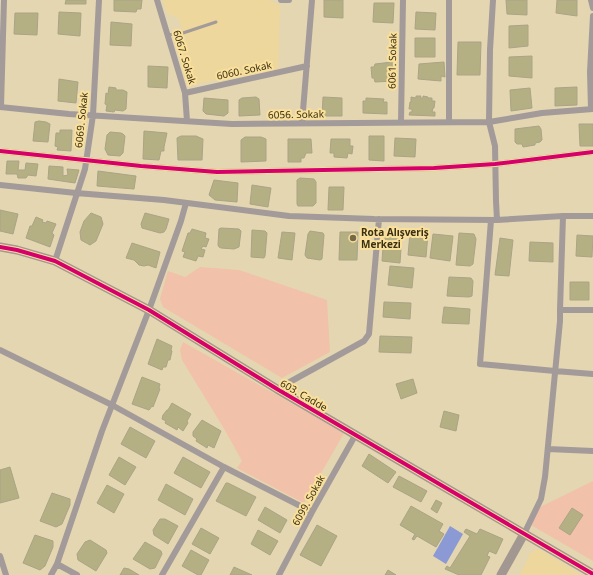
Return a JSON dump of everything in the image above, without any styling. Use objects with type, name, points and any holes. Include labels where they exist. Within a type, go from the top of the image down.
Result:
[{"type":"street","points":[[1,107],[4,0]]},
{"type":"street","name":"6069. Sokak","points":[[56,261],[76,193],[85,169],[93,115],[99,0]]},
{"type":"street","name":"6067. Sokak","points":[[157,0],[185,93],[187,121]]},
{"type":"street","points":[[281,0],[289,0]]},
{"type":"street","points":[[302,124],[312,0]]},
{"type":"street","name":"6061. Sokak","points":[[401,122],[403,0]]},
{"type":"street","points":[[449,0],[450,121]]},
{"type":"street","points":[[493,0],[490,50],[489,122],[495,146],[496,201],[480,364],[593,374]]},
{"type":"street","points":[[591,0],[593,8]]},
{"type":"street","points":[[592,109],[590,72],[593,16]]},
{"type":"street","name":"6060. Sokak","points":[[185,93],[307,66]]},
{"type":"street","name":"6056. Sokak","points":[[1,107],[93,115],[232,124],[450,121],[489,122],[542,113],[592,109]]},
{"type":"street","points":[[0,151],[141,166],[217,172],[434,168],[495,164],[593,152]]},
{"type":"street","points":[[0,184],[76,193],[164,200],[289,216],[379,219],[494,220],[563,216],[593,216]]},
{"type":"street","points":[[51,575],[57,564],[102,431],[149,310],[181,222],[186,203]]},
{"type":"street","points":[[501,575],[524,534],[541,499],[545,477],[560,321],[563,216]]},
{"type":"street","points":[[277,389],[364,341],[369,334],[379,219]]},
{"type":"street","name":"603. Cadde","points":[[0,247],[17,250],[56,261],[149,310],[277,389],[593,574]]},
{"type":"street","points":[[560,310],[593,310]]},
{"type":"street","points":[[0,350],[112,405],[224,467],[312,512]]},
{"type":"street","name":"6099. Sokak","points":[[278,575],[356,434]]},
{"type":"street","points":[[548,449],[593,451]]},
{"type":"street","points":[[162,575],[224,467]]},
{"type":"street","points":[[0,556],[6,575]]},
{"type":"street","points":[[57,564],[77,575]]},
{"type":"lane","points":[[167,35],[183,32],[216,22]]},
{"type":"shaded area","points":[[163,0],[269,0],[280,6],[278,69],[194,84],[188,83],[179,50],[186,39],[179,19],[167,13]]},
{"type":"shaded area","points":[[200,267],[239,270],[327,300],[330,352],[282,378],[163,307],[160,299],[168,271],[185,277]]},
{"type":"shaded area","points":[[183,342],[344,433],[304,503],[237,468],[242,461],[182,360],[180,350]]},
{"type":"shaded area","points":[[593,481],[593,561],[531,525],[540,507]]},
{"type":"shaded area","points":[[535,550],[540,550],[582,575],[520,575],[530,554]]},
{"type":"water","points":[[450,526],[463,534],[446,564],[433,556]]},
{"type":"building","points":[[66,0],[86,0],[86,4],[65,4]]},
{"type":"building","points":[[114,0],[142,0],[141,9],[137,9],[136,12],[114,11]]},
{"type":"building","points":[[324,0],[343,0],[343,18],[324,17]]},
{"type":"building","points":[[506,0],[527,0],[527,15],[507,14]]},
{"type":"building","points":[[557,0],[577,0],[577,16],[556,13]]},
{"type":"building","points":[[374,3],[394,3],[393,23],[373,22]]},
{"type":"building","points":[[59,12],[81,13],[80,36],[58,34]]},
{"type":"building","points":[[416,12],[436,13],[435,30],[415,29]]},
{"type":"building","points":[[15,13],[38,13],[37,35],[14,34]]},
{"type":"building","points":[[111,22],[132,24],[131,46],[110,45]]},
{"type":"building","points":[[528,25],[528,46],[509,48],[509,26]]},
{"type":"building","points":[[415,38],[435,38],[435,57],[415,57]]},
{"type":"building","points":[[458,42],[481,42],[480,75],[457,75]]},
{"type":"building","points":[[532,56],[532,78],[509,76],[509,57]]},
{"type":"building","points":[[392,62],[394,81],[375,82],[374,78],[372,78],[371,67],[374,67],[375,64]]},
{"type":"building","points":[[444,62],[445,77],[441,76],[441,81],[418,79],[419,64]]},
{"type":"building","points":[[148,66],[168,67],[167,88],[148,87]]},
{"type":"building","points":[[59,79],[78,82],[76,103],[58,101]]},
{"type":"building","points":[[109,87],[127,92],[126,109],[123,111],[115,110],[114,112],[106,111],[106,93],[108,94]]},
{"type":"building","points":[[577,87],[577,105],[555,106],[555,88]]},
{"type":"building","points":[[530,88],[532,108],[511,111],[510,90]]},
{"type":"building","points":[[416,96],[421,96],[420,98],[423,98],[423,96],[432,98],[432,101],[435,101],[432,112],[435,112],[435,116],[409,115],[410,112],[412,112],[412,109],[409,109],[411,97],[416,98]]},
{"type":"building","points":[[256,97],[259,99],[260,115],[239,116],[239,100],[242,98]]},
{"type":"building","points":[[323,97],[342,98],[342,116],[322,116]]},
{"type":"building","points":[[204,98],[228,100],[228,113],[224,116],[206,114],[203,111]]},
{"type":"building","points":[[366,98],[384,99],[383,102],[387,102],[387,114],[363,113],[363,101],[366,101]]},
{"type":"building","points":[[39,121],[50,124],[48,142],[33,141],[35,122]]},
{"type":"building","points":[[579,124],[593,124],[593,146],[580,146]]},
{"type":"building","points":[[539,126],[541,129],[542,140],[540,142],[535,143],[535,145],[523,147],[522,144],[517,144],[515,142],[515,129]]},
{"type":"building","points":[[60,130],[72,130],[71,151],[57,150],[58,147],[55,146],[56,133],[60,133]]},
{"type":"building","points":[[144,131],[167,133],[164,151],[161,151],[159,160],[143,159]]},
{"type":"building","points":[[110,132],[121,133],[125,136],[123,153],[120,156],[108,155],[105,149],[107,135]]},
{"type":"building","points":[[181,136],[196,136],[203,139],[202,160],[178,160],[177,138]]},
{"type":"building","points":[[369,136],[384,136],[384,161],[369,160]]},
{"type":"building","points":[[245,137],[261,137],[266,139],[266,161],[241,162],[241,140]]},
{"type":"building","points":[[395,138],[416,139],[415,157],[394,156]]},
{"type":"building","points":[[288,139],[311,139],[312,153],[306,153],[304,158],[301,158],[301,162],[288,162]]},
{"type":"building","points":[[331,139],[350,139],[350,146],[353,146],[352,154],[348,153],[347,158],[334,157],[334,153],[330,153]]},
{"type":"building","points":[[7,161],[19,161],[18,170],[25,170],[26,163],[38,164],[36,176],[28,175],[26,178],[18,178],[17,174],[6,174]]},
{"type":"building","points":[[49,166],[63,167],[63,176],[68,175],[67,169],[79,170],[75,183],[48,179]]},
{"type":"building","points":[[98,171],[136,176],[134,189],[97,186]]},
{"type":"building","points":[[300,178],[314,179],[316,182],[316,203],[313,206],[298,206],[297,204],[297,180]]},
{"type":"building","points":[[214,180],[238,183],[237,202],[215,200],[209,195]]},
{"type":"building","points":[[252,185],[271,188],[268,207],[250,204]]},
{"type":"building","points":[[329,187],[344,187],[343,210],[328,210]]},
{"type":"building","points":[[0,210],[18,214],[13,234],[0,231]]},
{"type":"building","points":[[91,213],[101,217],[103,224],[96,241],[90,245],[81,240],[80,232],[84,221]]},
{"type":"building","points":[[145,213],[169,219],[164,232],[160,233],[142,228],[141,224]]},
{"type":"building","points":[[36,217],[43,220],[42,222],[46,223],[47,221],[56,224],[52,233],[54,235],[50,247],[26,238],[30,226],[32,226]]},
{"type":"building","points":[[192,229],[206,233],[205,238],[209,239],[206,247],[203,246],[201,249],[205,250],[203,257],[198,256],[196,261],[183,257],[185,252],[182,251],[188,233],[190,233]]},
{"type":"building","points":[[219,229],[239,229],[241,231],[239,247],[234,249],[219,247]]},
{"type":"building","points":[[252,230],[265,231],[267,233],[264,258],[251,257]]},
{"type":"building","points":[[310,231],[323,233],[324,235],[322,259],[320,260],[307,258],[305,255],[308,234]]},
{"type":"building","points":[[282,232],[295,233],[292,260],[278,258]]},
{"type":"building","points":[[340,232],[358,232],[357,260],[339,260]]},
{"type":"building","points":[[410,233],[428,234],[426,257],[408,255]]},
{"type":"building","points":[[459,233],[474,234],[476,239],[473,264],[470,266],[456,265]]},
{"type":"building","points":[[384,234],[402,235],[400,263],[382,261]]},
{"type":"building","points":[[433,234],[453,236],[450,261],[430,258]]},
{"type":"building","points":[[577,235],[593,236],[592,257],[576,256]]},
{"type":"building","points":[[500,238],[513,240],[509,276],[495,275]]},
{"type":"building","points":[[530,242],[553,243],[553,262],[529,261]]},
{"type":"building","points":[[132,243],[160,252],[156,268],[148,265],[139,265],[134,260],[126,258]]},
{"type":"building","points":[[390,266],[414,268],[412,288],[388,285]]},
{"type":"building","points":[[449,277],[471,278],[473,281],[472,296],[447,296]]},
{"type":"building","points":[[570,282],[589,282],[589,300],[570,300]]},
{"type":"building","points":[[384,302],[411,303],[410,319],[383,317]]},
{"type":"building","points":[[444,307],[470,309],[469,324],[442,323]]},
{"type":"building","points":[[380,336],[412,337],[411,353],[379,352]]},
{"type":"building","points":[[157,339],[172,346],[170,360],[168,360],[166,367],[163,367],[162,370],[148,364]]},
{"type":"building","points":[[142,377],[160,384],[160,389],[153,407],[152,406],[149,410],[132,404]]},
{"type":"building","points":[[413,379],[417,393],[401,399],[396,384]]},
{"type":"building","points":[[172,403],[191,414],[183,431],[178,427],[177,430],[165,423],[166,421],[162,419],[163,415]]},
{"type":"building","points":[[444,411],[459,415],[456,431],[440,427]]},
{"type":"building","points":[[202,420],[221,431],[214,448],[208,445],[207,448],[196,441],[197,439],[193,436],[193,432]]},
{"type":"building","points":[[130,427],[155,441],[146,458],[121,444]]},
{"type":"building","points":[[369,454],[396,472],[388,483],[362,466]]},
{"type":"building","points":[[119,457],[136,467],[125,485],[109,475]]},
{"type":"building","points":[[183,457],[210,472],[201,488],[174,473]]},
{"type":"building","points":[[10,467],[19,498],[0,503],[0,470]]},
{"type":"building","points":[[399,476],[427,491],[421,502],[393,487]]},
{"type":"building","points":[[226,483],[256,497],[246,516],[216,501]]},
{"type":"building","points":[[166,484],[193,499],[185,515],[158,500]]},
{"type":"building","points":[[107,485],[124,494],[114,513],[97,503]]},
{"type":"building","points":[[52,493],[70,499],[70,505],[62,524],[56,527],[40,521]]},
{"type":"building","points":[[436,500],[442,503],[437,513],[431,509]]},
{"type":"building","points":[[411,506],[443,524],[439,531],[444,534],[436,547],[417,536],[414,540],[412,539],[415,534],[400,525]]},
{"type":"building","points":[[265,507],[287,520],[280,533],[258,520]]},
{"type":"building","points":[[572,508],[583,515],[570,535],[559,528]]},
{"type":"building","points":[[160,519],[165,519],[178,526],[168,544],[154,535],[153,530]]},
{"type":"building","points":[[317,525],[337,536],[321,566],[300,555]]},
{"type":"building","points":[[201,528],[219,538],[210,554],[192,544]]},
{"type":"building","points":[[466,529],[477,534],[480,529],[503,539],[496,554],[489,551],[487,556],[490,557],[481,575],[459,575],[445,569],[447,566],[450,568],[470,536],[464,532]]},
{"type":"building","points":[[258,530],[278,541],[270,555],[251,544]]},
{"type":"building","points":[[35,535],[53,541],[53,547],[45,566],[40,570],[23,563]]},
{"type":"building","points":[[90,540],[106,550],[107,553],[96,571],[78,560],[77,554],[85,542]]},
{"type":"building","points":[[145,542],[161,551],[162,554],[155,568],[150,569],[133,559]]},
{"type":"building","points":[[191,550],[209,560],[201,575],[198,575],[182,566]]},
{"type":"building","points":[[234,567],[252,575],[230,575]]},
{"type":"building","points":[[124,568],[129,569],[139,575],[120,575]]},
{"type":"building","points":[[388,570],[396,575],[385,575]]},
{"type":"cycle path","points":[[0,151],[141,166],[217,172],[434,168],[495,164],[593,152]]},
{"type":"cycle path","points":[[0,247],[17,250],[55,261],[149,310],[277,389],[593,574]]},
{"type":"place","name":"Rota Alışveriş Merkezi","points":[[353,238]]}]
